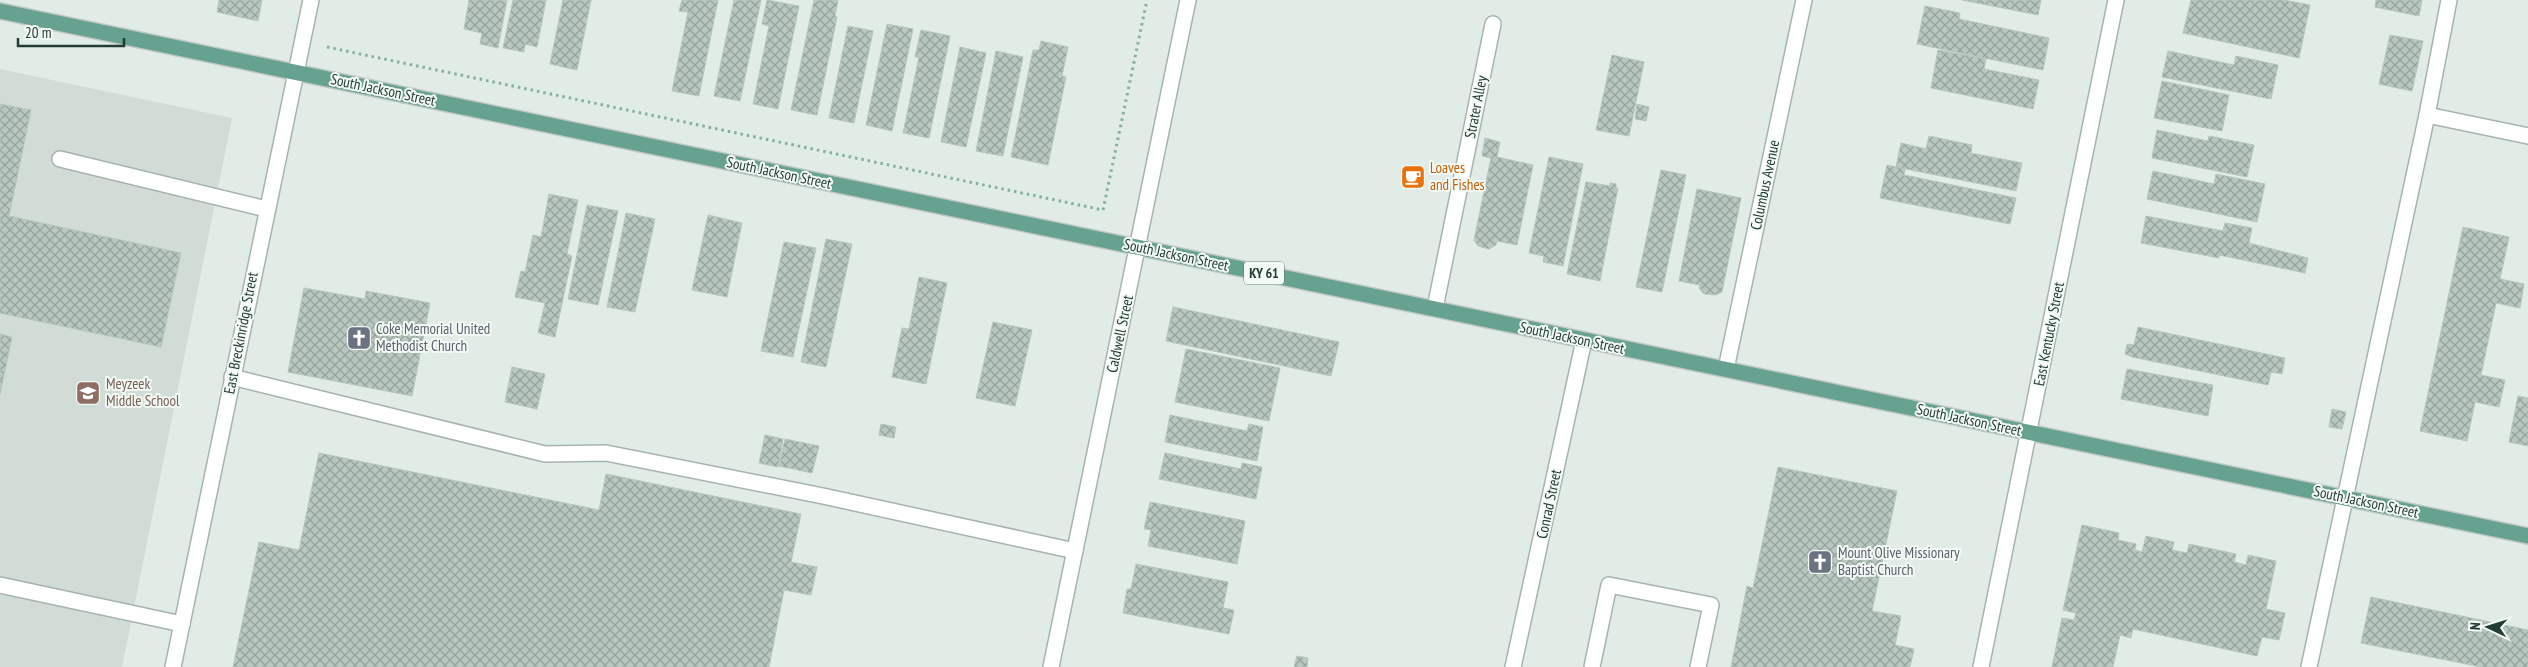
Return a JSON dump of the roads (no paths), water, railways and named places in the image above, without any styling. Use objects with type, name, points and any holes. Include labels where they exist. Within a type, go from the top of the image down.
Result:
[{"type":"main road","name":"South Jackson Street","points":[[0,11],[2528,536]]},
{"type":"street","name":"East Breckinridge Street","points":[[174,667],[310,0]]},
{"type":"street","name":"Caldwell Street","points":[[1051,667],[1188,0]]},
{"type":"street","name":"Columbus Avenue","points":[[1726,369],[1804,0]]},
{"type":"street","name":"East Kentucky Street","points":[[1981,667],[2116,0]]},
{"type":"street","points":[[2309,667],[2428,115],[2450,0]]},
{"type":"street","name":"Strater Alley","points":[[1435,308],[1493,24]]},
{"type":"street","points":[[2428,115],[2528,136]]},
{"type":"street","points":[[60,159],[266,209]]},
{"type":"street","name":"Conrad Street","points":[[1518,666],[1584,340]]},
{"type":"street","points":[[232,378],[545,454],[606,453],[823,496],[1075,551]]},
{"type":"street","points":[[0,585],[182,624]]},
{"type":"street","points":[[1592,667],[1609,585],[1711,605],[1698,667]]},
{"type":"place","name":"Loaves and Fishes","points":[[1413,177]]},
{"type":"place","name":"Coke Memorial United Methodist Church","points":[[359,338]]},
{"type":"place","name":"Meyzeek Middle School","points":[[88,393]]},
{"type":"place","name":"Mount Olive Missionary Baptist Church","points":[[1820,562]]}]
